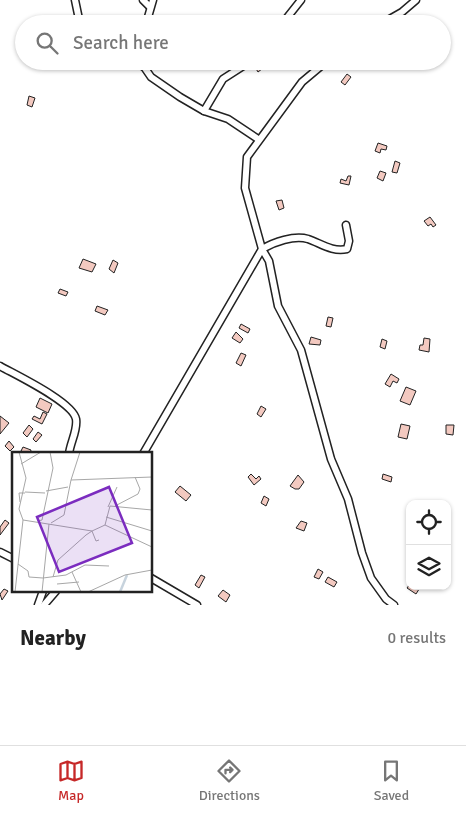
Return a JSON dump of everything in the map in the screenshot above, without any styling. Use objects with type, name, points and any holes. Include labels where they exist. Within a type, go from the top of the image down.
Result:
[{"type":"street","points":[[75,0],[78,15]]},
{"type":"street","points":[[143,0],[150,7]]},
{"type":"street","points":[[148,15],[153,0]]},
{"type":"street","points":[[289,15],[300,0]]},
{"type":"street","points":[[397,15],[416,0]]},
{"type":"street","points":[[146,70],[151,77],[204,111],[228,119],[258,139]]},
{"type":"street","points":[[204,111],[223,80],[238,70]]},
{"type":"street","points":[[316,70],[302,82],[258,139],[247,157],[245,188],[262,249],[269,260],[278,306],[302,350],[329,453],[348,500],[362,553],[371,578],[386,599],[394,605]]},
{"type":"street","points":[[144,452],[262,249],[275,242],[306,238],[335,250],[347,249],[349,240],[346,225]]},
{"type":"street","points":[[0,366],[58,400],[74,414],[77,421],[69,452]]},
{"type":"street","points":[[0,552],[12,558]]},
{"type":"street","points":[[152,579],[197,605]]},
{"type":"street","points":[[38,605],[43,592]]},
{"type":"street","points":[[44,605],[55,592]]},
{"type":"building","points":[[347,74],[351,77],[345,85],[341,82]]},
{"type":"building","points":[[29,96],[35,98],[32,107],[27,105]]},
{"type":"building","points":[[378,143],[387,146],[386,150],[381,149],[380,153],[375,151]]},
{"type":"building","points":[[395,161],[400,163],[397,173],[392,172]]},
{"type":"building","points":[[380,171],[386,173],[383,181],[377,178]]},
{"type":"building","points":[[348,176],[351,176],[349,185],[340,183],[341,179],[346,181]]},
{"type":"building","points":[[282,200],[284,208],[279,210],[276,201]]},
{"type":"building","points":[[430,217],[436,225],[433,227],[431,224],[428,226],[424,221]]},
{"type":"building","points":[[83,259],[96,264],[92,272],[79,268]]},
{"type":"building","points":[[113,260],[118,263],[114,273],[109,269]]},
{"type":"building","points":[[60,289],[68,292],[66,296],[58,293]]},
{"type":"building","points":[[97,306],[108,310],[105,315],[95,311]]},
{"type":"building","points":[[328,317],[333,318],[331,327],[326,326]]},
{"type":"building","points":[[241,324],[250,329],[248,333],[239,328]]},
{"type":"building","points":[[236,332],[243,339],[240,343],[232,338]]},
{"type":"building","points":[[311,337],[321,340],[320,345],[309,344]]},
{"type":"building","points":[[424,338],[430,339],[429,352],[419,350],[420,345],[423,345]]},
{"type":"building","points":[[382,339],[387,341],[385,349],[380,347]]},
{"type":"building","points":[[241,353],[246,355],[241,366],[236,363]]},
{"type":"building","points":[[391,374],[399,379],[397,383],[393,381],[390,387],[385,384]]},
{"type":"building","points":[[406,387],[416,391],[410,405],[400,401]]},
{"type":"building","points":[[40,398],[52,404],[48,413],[36,407]]},
{"type":"building","points":[[261,406],[266,409],[261,417],[257,414]]},
{"type":"building","points":[[43,412],[47,414],[42,424],[32,419],[34,416],[40,419]]},
{"type":"building","points":[[0,416],[9,423],[0,434]]},
{"type":"building","points":[[401,424],[410,426],[407,439],[398,437]]},
{"type":"building","points":[[29,425],[33,429],[27,437],[23,433]]},
{"type":"building","points":[[446,425],[454,425],[453,435],[446,434]]},
{"type":"building","points":[[38,432],[42,435],[36,442],[33,439]]},
{"type":"building","points":[[9,441],[14,447],[10,451],[5,446]]},
{"type":"building","points":[[23,447],[31,450],[30,452],[21,451]]},
{"type":"building","points":[[251,474],[256,479],[259,476],[261,479],[254,485],[248,477]]},
{"type":"building","points":[[383,474],[392,477],[391,482],[382,479]]},
{"type":"building","points":[[298,475],[304,482],[299,489],[295,489],[290,486]]},
{"type":"building","points":[[180,486],[191,495],[186,501],[175,492]]},
{"type":"building","points":[[264,496],[269,499],[266,506],[261,503]]},
{"type":"building","points":[[5,520],[9,523],[0,535],[0,527]]},
{"type":"building","points":[[301,521],[307,523],[304,531],[296,528]]},
{"type":"building","points":[[318,569],[323,572],[319,579],[314,577]]},
{"type":"building","points":[[201,575],[205,577],[199,588],[195,585]]},
{"type":"building","points":[[328,577],[337,582],[334,587],[325,582]]},
{"type":"building","points":[[4,589],[8,591],[2,600],[0,594]]},
{"type":"building","points":[[223,590],[230,595],[226,602],[218,596]]},
{"type":"building","points":[[410,590],[418,590],[416,594]]}]
